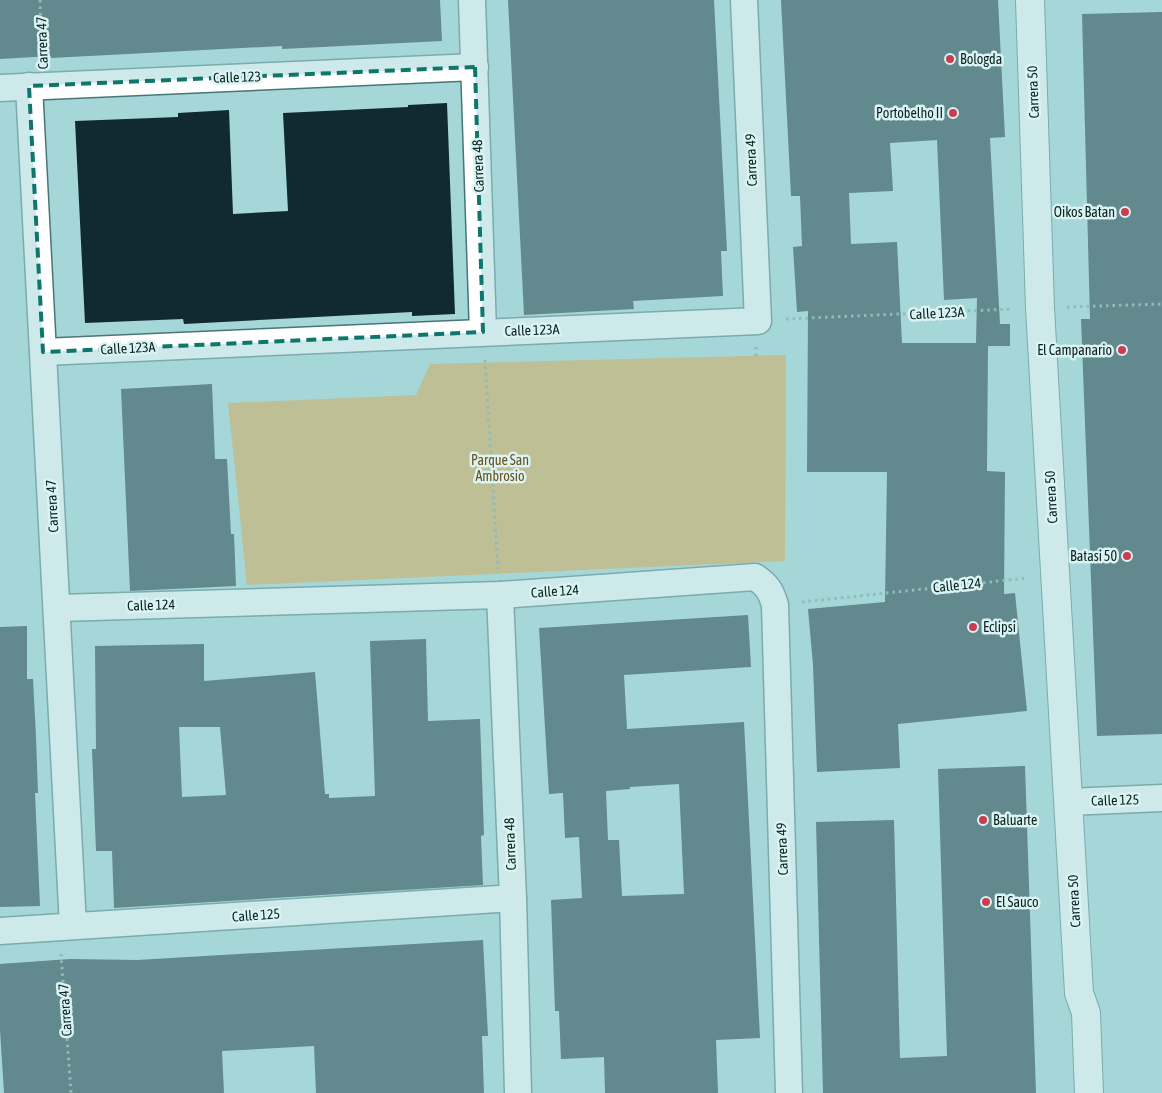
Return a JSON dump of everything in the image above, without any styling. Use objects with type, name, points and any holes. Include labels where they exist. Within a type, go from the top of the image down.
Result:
[{"type":"street","name":"Carrera 48","points":[[472,0],[483,332]]},
{"type":"street","name":"Carrera 49","points":[[744,0],[758,321]]},
{"type":"street","name":"Carrera 50","points":[[1030,0],[1040,308],[1079,993],[1086,1013],[1089,1093]]},
{"type":"street","name":"Calle 123","points":[[0,88],[475,67]]},
{"type":"street","name":"Carrera 47","points":[[36,86],[43,352],[58,608],[66,927]]},
{"type":"street","name":"Calle 123A","points":[[43,352],[758,321]]},
{"type":"street","name":"Calle 124","points":[[58,608],[500,595],[754,577],[767,586],[772,594],[775,605]]},
{"type":"street","name":"Carrera 48","points":[[500,595],[513,898],[518,1093]]},
{"type":"street","name":"Carrera 49","points":[[775,605],[789,1093]]},
{"type":"street","name":"Calle 125","points":[[1068,802],[1162,798]]},
{"type":"street","name":"Calle 125","points":[[0,931],[513,898]]},
{"type":"street","name":"Carrera 50","points":[[1075,1093],[1071,1014],[1079,993]]},
{"type":"path","name":"Carrera 47","points":[[36,86],[40,0]]},
{"type":"path","points":[[1064,307],[1162,304]]},
{"type":"path","name":"Calle 123A","points":[[758,321],[1012,309]]},
{"type":"path","points":[[483,332],[500,595]]},
{"type":"path","name":"Calle 124","points":[[775,605],[1035,577]]},
{"type":"path","name":"Carrera 47","points":[[66,927],[72,1093]]},
{"type":"highlighted area","points":[[475,67],[483,332],[43,352],[29,86]]},
{"type":"green space","name":"Parque San Ambrosio","points":[[786,355],[785,561],[247,585],[228,403],[416,395],[430,364]]},
{"type":"building","points":[[0,0],[440,0],[442,41],[282,49],[282,46],[0,59]]},
{"type":"building","points":[[508,0],[714,0],[727,251],[721,251],[723,296],[633,301],[634,309],[524,315]]},
{"type":"building","points":[[781,0],[998,0],[1005,137],[990,138],[1000,324],[1010,324],[1010,346],[988,346],[987,471],[1005,472],[1004,594],[1015,593],[1027,711],[898,724],[900,768],[817,772],[813,665],[808,609],[885,602],[887,472],[807,472],[808,311],[797,312],[793,247],[802,246],[800,196],[791,196]],"holes":[[[937,140],[944,300],[977,298],[976,343],[902,343],[897,242],[851,244],[849,193],[893,191],[890,143]]]},
{"type":"building","points":[[1162,12],[1162,734],[1097,736],[1081,319],[1090,319],[1082,14]]},
{"type":"building","points":[[447,103],[455,314],[412,316],[412,312],[184,324],[183,319],[85,323],[75,121],[178,117],[178,113],[229,110],[233,214],[288,211],[283,113],[408,107],[408,105]]},
{"type":"building","points":[[212,384],[215,459],[227,459],[231,534],[234,534],[236,586],[130,591],[121,389]]},
{"type":"building","points":[[748,615],[751,667],[624,675],[627,729],[744,722],[760,1038],[716,1040],[718,1093],[605,1093],[604,1057],[561,1059],[559,1011],[555,1011],[551,900],[582,898],[579,837],[565,838],[563,793],[549,794],[539,628]],"holes":[[[679,784],[684,894],[622,896],[619,840],[608,840],[606,791],[630,789],[630,787]]]},
{"type":"building","points":[[27,626],[27,679],[33,679],[36,737],[38,793],[35,793],[40,906],[0,907],[0,627]]},
{"type":"building","points":[[426,639],[428,721],[480,719],[484,835],[481,836],[483,885],[114,908],[112,851],[96,851],[92,749],[96,749],[95,646],[204,644],[204,681],[315,672],[325,794],[329,794],[329,798],[375,796],[370,641]],"holes":[[[179,727],[220,727],[226,795],[182,797]]]},
{"type":"building","points":[[1025,766],[1036,1093],[823,1093],[816,822],[894,820],[900,1058],[947,1056],[938,769]]},
{"type":"building","points":[[483,940],[488,1036],[482,1036],[484,1093],[316,1093],[314,1046],[222,1051],[224,1093],[4,1093],[0,1030],[0,964],[70,959],[137,960]]},
{"type":"place","name":"Bologda","points":[[950,59]]},
{"type":"place","name":"Portobelho II","points":[[953,113]]},
{"type":"place","name":"Oikos Batan","points":[[1125,212]]},
{"type":"place","name":"El Campanario","points":[[1122,350]]},
{"type":"place","name":"Batasi 50","points":[[1127,556]]},
{"type":"place","name":"Eclipsi","points":[[973,627]]},
{"type":"place","name":"Baluarte","points":[[983,820]]},
{"type":"place","name":"El Sauco","points":[[986,902]]}]
